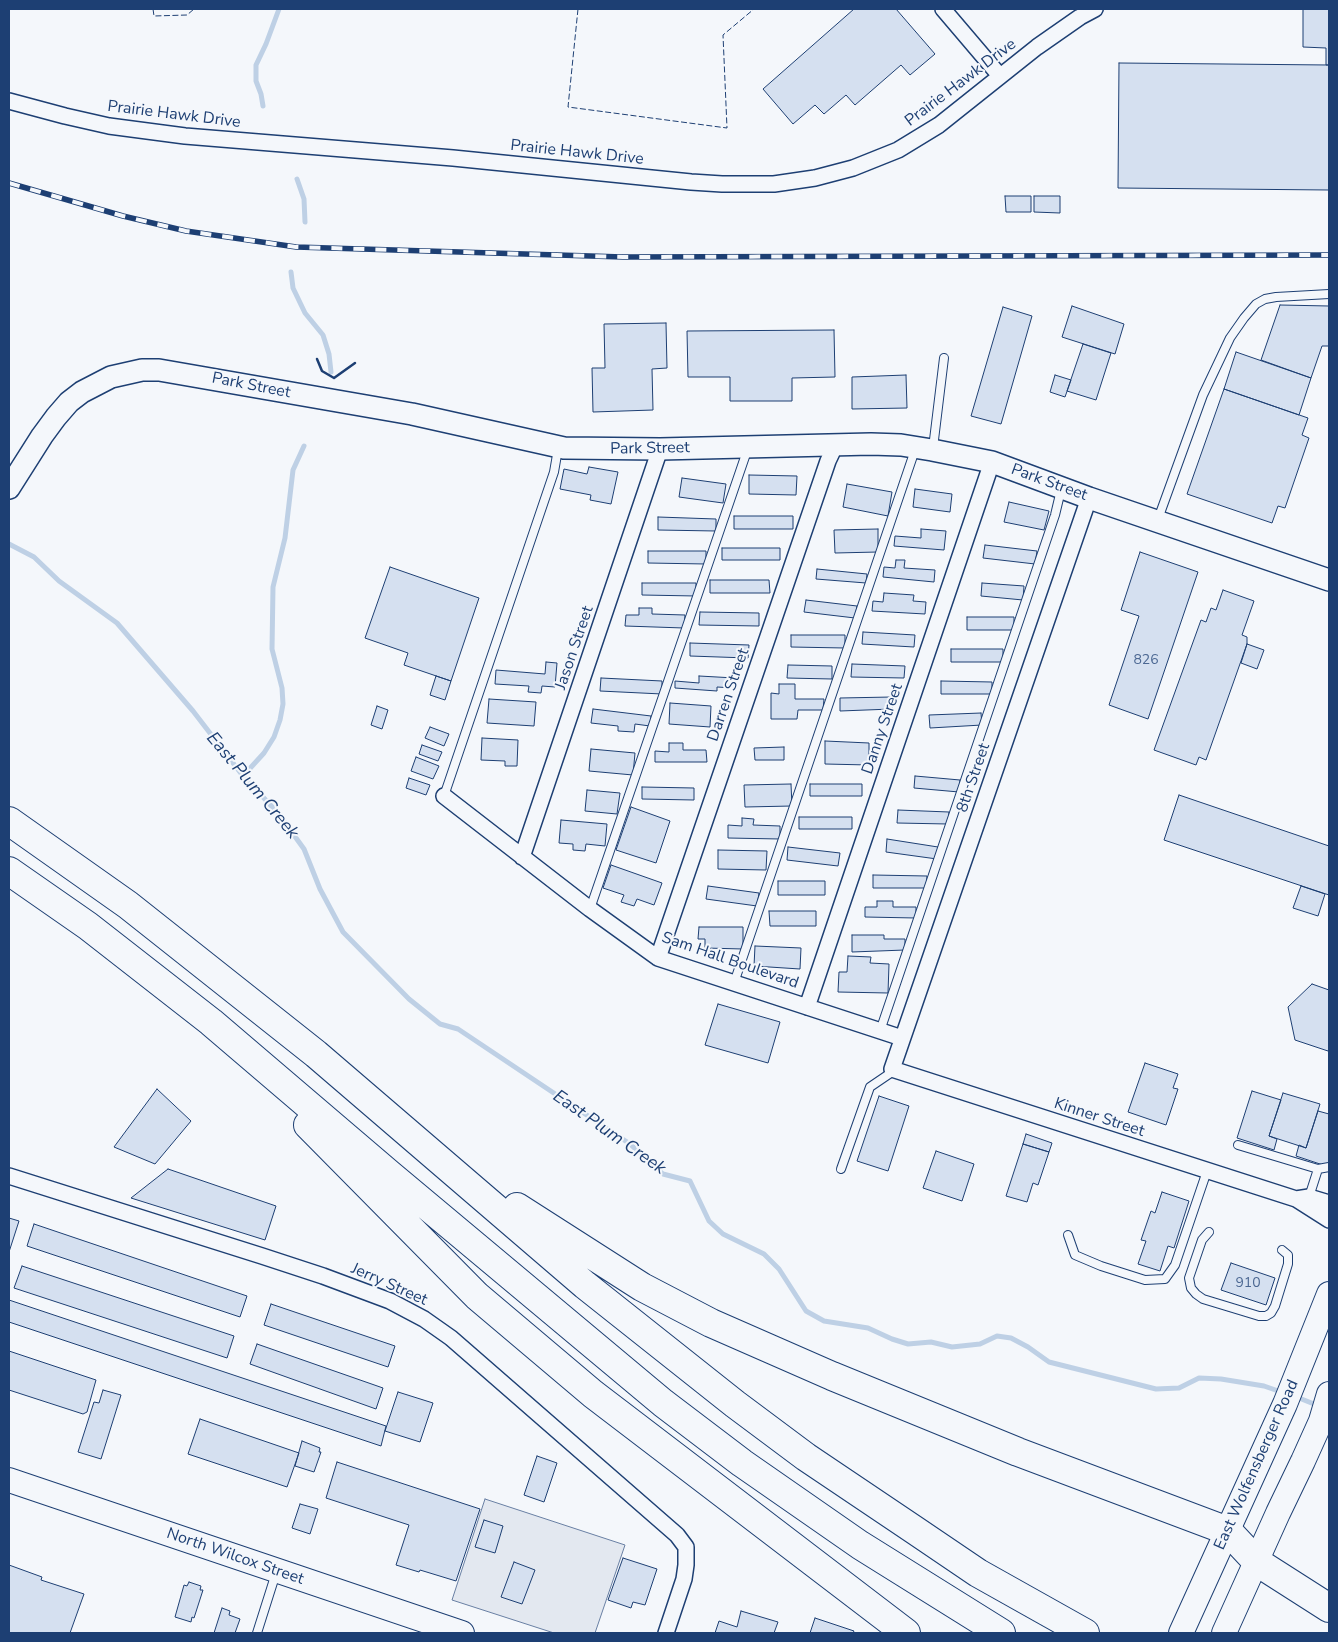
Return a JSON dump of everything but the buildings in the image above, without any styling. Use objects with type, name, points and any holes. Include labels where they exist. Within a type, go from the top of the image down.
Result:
[{"type":"highway","points":[[9,821],[128,905],[309,1048],[592,1290],[688,1368],[806,1457],[978,1572],[1085,1633]]},
{"type":"highway","points":[[9,871],[88,926],[211,1022],[663,1403],[742,1464],[860,1545],[1001,1633]]},
{"type":"highway","points":[[211,1022],[323,1141],[478,1296],[592,1394],[906,1633]]},
{"type":"highway","points":[[370,1101],[546,1227],[676,1306],[832,1376],[1000,1445],[1228,1532],[1257,1562],[1329,1608]]},
{"type":"main road","name":"East Wolfensberger Road","points":[[1181,1633],[1285,1404],[1329,1294]]},
{"type":"main road","points":[[1225,1632],[1307,1453],[1321,1420],[1329,1394]]},
{"type":"main road","name":"North Wilcox Street","points":[[9,1480],[462,1633]]},
{"type":"street","points":[[942,9],[1000,76]]},
{"type":"street","name":"Prairie Hawk Drive","points":[[9,101],[109,126],[185,136],[453,158],[691,182],[760,185],[794,182],[824,176],[853,168],[898,150],[939,125],[1064,28],[1095,9]]},
{"type":"street","name":"Park Street","points":[[9,488],[42,436],[69,402],[110,377],[142,370],[159,370],[412,414],[559,447],[660,449],[871,444],[924,448],[992,462],[1089,498],[1329,580]]},
{"type":"street","name":"Darren Street","points":[[658,958],[825,470],[836,444]]},
{"type":"street","name":"Jason Street","points":[[522,857],[660,449]]},
{"type":"street","name":"Danny Street","points":[[807,1007],[992,462]]},
{"type":"street","name":"8th Street","points":[[894,1070],[902,1038],[1089,498]]},
{"type":"street","name":"Sam Hall Boulevard","points":[[444,796],[590,909],[658,958],[902,1038]]},
{"type":"street","name":"Kinner Street","points":[[894,1070],[1207,1171],[1303,1198],[1329,1203]]},
{"type":"street","name":"Jerry Street","points":[[9,1176],[271,1258],[364,1290],[424,1319],[451,1338],[677,1535],[686,1547],[687,1558],[684,1578],[666,1633]]},
{"type":"street","name":"Kinner Street","points":[[1303,1198],[1329,1220]]},
{"type":"lane","points":[[1157,521],[1202,395],[1230,338],[1244,318],[1256,304],[1265,299],[1276,296],[1329,294]]},
{"type":"lane","points":[[734,983],[924,448],[944,358]]},
{"type":"lane","points":[[444,796],[554,472],[559,447]]},
{"type":"lane","points":[[590,909],[748,447]]},
{"type":"lane","points":[[880,1031],[1055,515],[1061,488]]},
{"type":"lane","points":[[841,1169],[870,1087],[894,1070]]},
{"type":"lane","points":[[1238,1145],[1318,1169],[1329,1167]]},
{"type":"lane","points":[[1303,1198],[1318,1169]]},
{"type":"lane","points":[[1068,1235],[1075,1255],[1101,1266],[1145,1280],[1165,1279],[1175,1265],[1184,1243],[1207,1171]]},
{"type":"lane","points":[[1209,1232],[1202,1240],[1189,1278],[1191,1288],[1203,1299],[1259,1316],[1266,1316],[1271,1313],[1275,1306],[1288,1264],[1288,1255],[1282,1250]]},
{"type":"lane","points":[[257,1633],[277,1571]]},
{"type":"shaded area","points":[[485,1499],[625,1545],[595,1633],[554,1633],[452,1600]]},
{"type":"waterway","points":[[263,106],[256,81],[256,65],[279,9]]},
{"type":"waterway","points":[[297,179],[304,199],[305,222]]},
{"type":"waterway","points":[[291,272],[293,288],[305,313],[323,335],[329,354],[331,372]]},
{"type":"waterway","points":[[243,776],[264,753],[274,737],[283,704],[282,688],[272,649],[273,587],[285,538],[293,470],[304,446]]},
{"type":"waterway","name":"East Plum Creek","points":[[9,544],[34,557],[59,581],[117,623],[193,711],[243,776],[278,813],[304,849],[320,889],[343,932],[409,999],[440,1024],[458,1029],[630,1144],[663,1174],[690,1181],[709,1221],[723,1234],[764,1254],[779,1269],[806,1311],[824,1321],[868,1328],[908,1344],[931,1342],[952,1347],[980,1344],[997,1336],[1011,1338],[1049,1362],[1156,1389],[1179,1388],[1199,1378],[1221,1379],[1264,1386],[1284,1393]]},
{"type":"waterway","name":"East Plum Creek","points":[[1294,1396],[1319,1406]]},
{"type":"railway","points":[[9,183],[123,216],[186,231],[296,247],[623,257],[1329,255]]},
{"type":"fence","points":[[153,9],[154,16],[187,15],[194,9]]},
{"type":"fence","points":[[578,9],[568,107],[727,128],[723,35],[754,9]]},
{"type":"wall","points":[[317,359],[322,371],[334,378],[355,363]]}]
